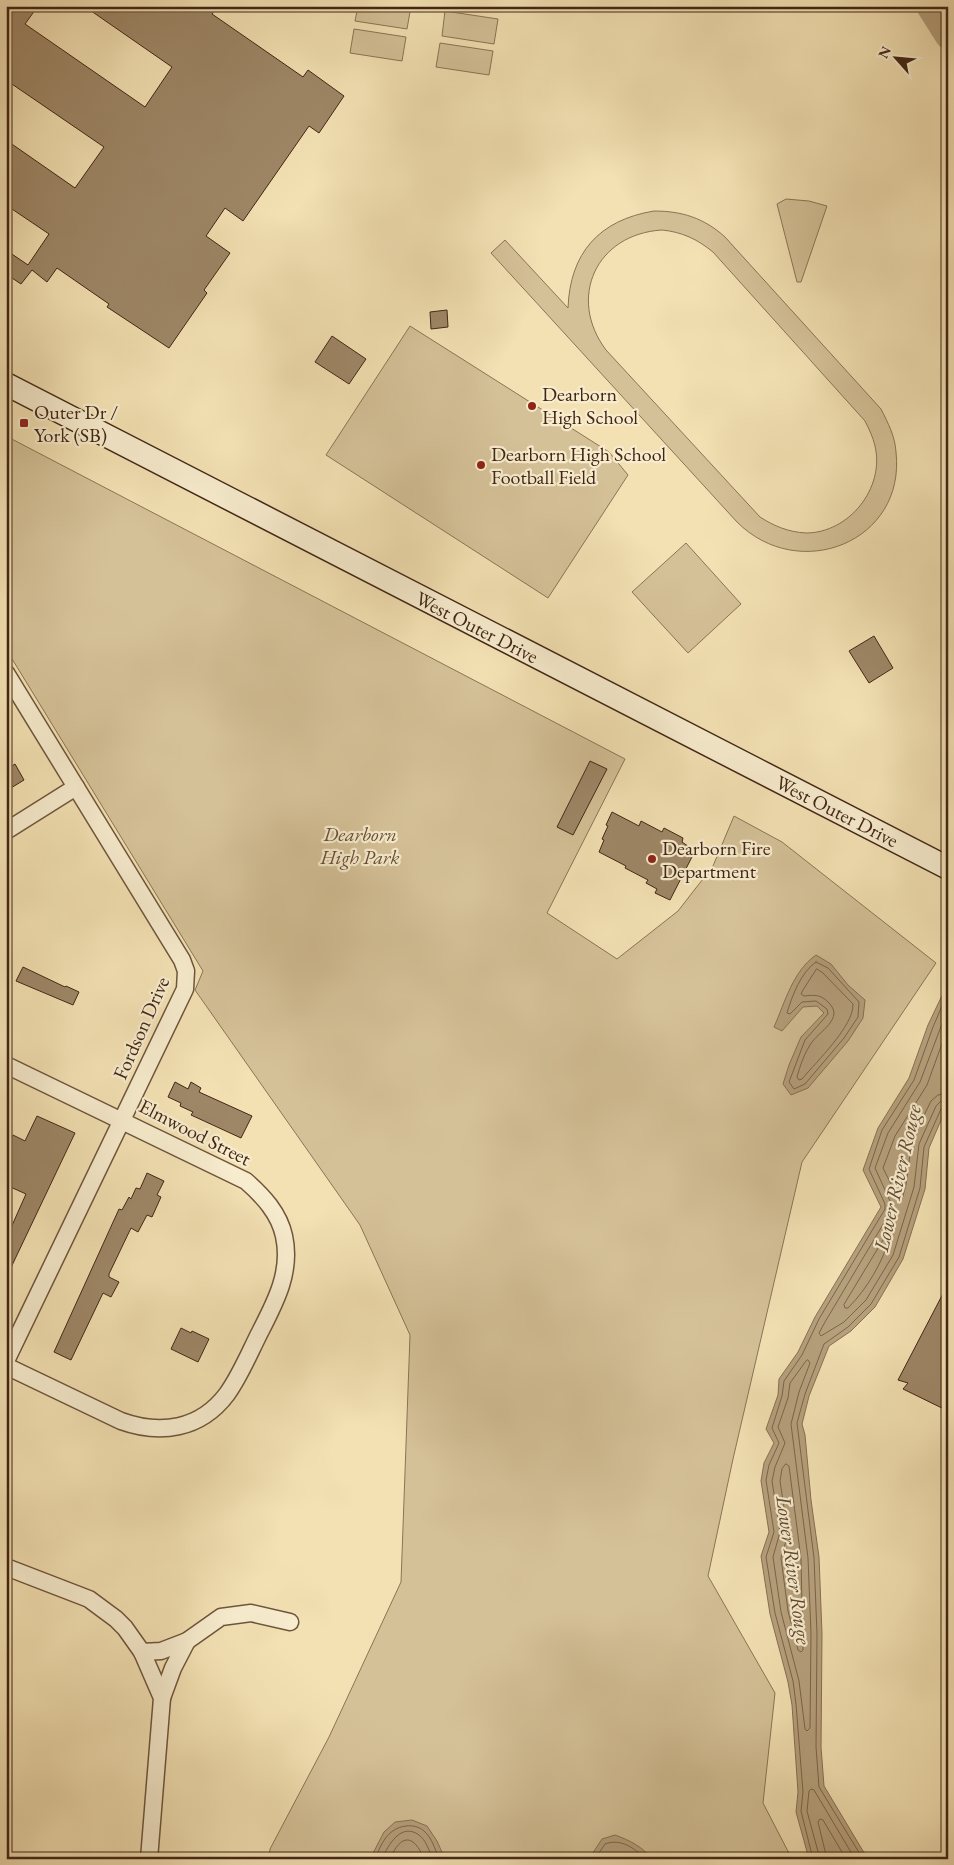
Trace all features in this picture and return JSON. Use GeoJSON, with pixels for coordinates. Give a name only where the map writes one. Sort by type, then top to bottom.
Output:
{"type":"FeatureCollection","features":[{"type":"Feature","properties":{"kind":"main road","name":"West Outer Drive"},"geometry":{"type":"LineString","coordinates":[[7,386],[948,868]]}},
{"type":"Feature","properties":{"kind":"street","name":"Fordson Drive"},"geometry":{"type":"LineString","coordinates":[[6,673],[182,960],[186,972],[185,989],[6,1360]]}},
{"type":"Feature","properties":{"kind":"street"},"geometry":{"type":"LineString","coordinates":[[6,831],[76,787]]}},
{"type":"Feature","properties":{"kind":"street","name":"Elmwood Street"},"geometry":{"type":"LineString","coordinates":[[6,1065],[246,1180],[274,1210],[284,1236],[286,1251],[286,1267],[279,1294],[235,1382],[220,1403],[201,1417],[190,1422],[164,1429],[136,1426],[120,1421],[6,1366]]}},
{"type":"Feature","properties":{"kind":"street"},"geometry":{"type":"LineString","coordinates":[[6,1567],[89,1600],[116,1619],[142,1652],[162,1698]]}},
{"type":"Feature","properties":{"kind":"street"},"geometry":{"type":"LineString","coordinates":[[142,1652],[161,1651],[187,1641],[221,1617],[251,1613],[290,1622]]}},
{"type":"Feature","properties":{"kind":"street"},"geometry":{"type":"LineString","coordinates":[[149,1859],[162,1698],[173,1668],[187,1641]]}},
{"type":"Feature","properties":{"kind":"green space"},"geometry":{"type":"Polygon","coordinates":[[[358,6],[411,6],[407,29],[355,21],[358,6]]]}},
{"type":"Feature","properties":{"kind":"green space"},"geometry":{"type":"Polygon","coordinates":[[[445,11],[498,19],[494,44],[442,36],[445,11]]]}},
{"type":"Feature","properties":{"kind":"green space"},"geometry":{"type":"Polygon","coordinates":[[[354,29],[406,37],[402,61],[350,53],[354,29]]]}},
{"type":"Feature","properties":{"kind":"green space"},"geometry":{"type":"Polygon","coordinates":[[[440,43],[493,51],[489,75],[436,67],[440,43]]]}},
{"type":"Feature","properties":{"kind":"green space"},"geometry":{"type":"Polygon","coordinates":[[[786,199],[809,201],[827,206],[801,282],[797,282],[777,204],[786,199]]]}},
{"type":"Feature","properties":{"kind":"green space"},"geometry":{"type":"Polygon","coordinates":[[[654,211],[674,212],[701,220],[717,230],[881,409],[894,440],[896,452],[895,483],[884,510],[866,530],[844,544],[817,551],[789,550],[762,540],[737,522],[491,253],[505,240],[568,308],[570,288],[575,271],[591,242],[603,231],[635,215],[654,211]],[[662,230],[639,234],[620,243],[605,256],[595,272],[589,290],[589,310],[595,330],[606,350],[760,517],[782,528],[806,533],[822,531],[849,517],[869,492],[877,462],[875,446],[865,421],[713,252],[689,237],[676,232],[662,230]]]}},
{"type":"Feature","properties":{"kind":"green space","name":"Dearborn High School Football Field"},"geometry":{"type":"Polygon","coordinates":[[[410,326],[609,452],[628,475],[548,598],[326,455],[410,326]]]}},
{"type":"Feature","properties":{"kind":"green space","name":"Dearborn High Park"},"geometry":{"type":"Polygon","coordinates":[[[6,436],[625,759],[547,913],[617,959],[678,911],[713,866],[734,816],[782,842],[936,963],[802,1162],[733,1459],[708,1576],[775,1693],[763,1803],[792,1859],[269,1859],[270,1849],[329,1737],[401,1582],[410,1335],[360,1225],[195,990],[203,971],[6,649],[6,436]]]}},
{"type":"Feature","properties":{"kind":"green space"},"geometry":{"type":"Polygon","coordinates":[[[686,543],[741,604],[688,653],[632,592],[686,543]]]}},
{"type":"Feature","properties":{"kind":"water"},"geometry":{"type":"Polygon","coordinates":[[[816,955],[831,964],[848,985],[865,1000],[863,1018],[848,1041],[808,1088],[791,1095],[783,1084],[789,1065],[801,1037],[824,1013],[817,1006],[803,1007],[782,1031],[774,1027],[786,997],[801,969],[816,955]]]}},
{"type":"Feature","properties":{"kind":"water"},"geometry":{"type":"Polygon","coordinates":[[[948,983],[948,1104],[929,1148],[925,1189],[903,1259],[875,1307],[851,1331],[829,1346],[809,1396],[802,1424],[805,1435],[819,1557],[822,1634],[821,1747],[824,1786],[863,1851],[870,1859],[809,1859],[796,1812],[798,1792],[792,1705],[788,1682],[770,1614],[761,1556],[769,1532],[761,1481],[764,1463],[774,1443],[766,1429],[778,1395],[779,1379],[798,1352],[815,1317],[881,1207],[863,1170],[878,1128],[909,1078],[928,1025],[948,983]]]}},
{"type":"Feature","properties":{"kind":"water"},"geometry":{"type":"Polygon","coordinates":[[[412,1820],[427,1826],[437,1841],[445,1859],[370,1859],[384,1832],[395,1822],[412,1820]]]}},
{"type":"Feature","properties":{"kind":"water"},"geometry":{"type":"Polygon","coordinates":[[[615,1835],[635,1844],[652,1859],[589,1859],[602,1839],[615,1835]]]}},
{"type":"Feature","properties":{"kind":"building"},"geometry":{"type":"Polygon","coordinates":[[[6,6],[38,6],[25,24],[145,107],[172,67],[84,6],[217,6],[212,14],[303,77],[308,70],[344,96],[319,133],[309,126],[243,221],[225,208],[206,236],[230,253],[204,290],[207,293],[169,348],[107,307],[109,304],[57,268],[47,282],[32,270],[21,284],[6,274],[6,250],[28,265],[49,234],[6,205],[6,140],[75,188],[104,147],[6,80],[6,6]]]}},
{"type":"Feature","properties":{"kind":"building"},"geometry":{"type":"Polygon","coordinates":[[[447,310],[448,327],[431,329],[430,312],[447,310]]]}},
{"type":"Feature","properties":{"kind":"building"},"geometry":{"type":"Polygon","coordinates":[[[332,336],[366,359],[349,384],[315,362],[332,336]]]}},
{"type":"Feature","properties":{"kind":"building"},"geometry":{"type":"Polygon","coordinates":[[[874,636],[893,668],[869,683],[849,651],[874,636]]]}},
{"type":"Feature","properties":{"kind":"building"},"geometry":{"type":"Polygon","coordinates":[[[590,761],[607,769],[573,835],[557,827],[590,761]]]}},
{"type":"Feature","properties":{"kind":"building"},"geometry":{"type":"Polygon","coordinates":[[[15,764],[24,780],[6,791],[6,770],[15,764]]]}},
{"type":"Feature","properties":{"kind":"building","name":"Dearborn Fire Department"},"geometry":{"type":"Polygon","coordinates":[[[612,812],[639,826],[641,821],[662,832],[664,828],[683,838],[682,842],[695,851],[670,900],[655,893],[657,889],[646,883],[648,880],[599,852],[608,826],[606,825],[612,812]]]}},
{"type":"Feature","properties":{"kind":"building"},"geometry":{"type":"Polygon","coordinates":[[[23,967],[79,992],[73,1005],[16,981],[23,967]]]}},
{"type":"Feature","properties":{"kind":"building"},"geometry":{"type":"Polygon","coordinates":[[[175,1082],[188,1089],[191,1082],[201,1088],[199,1092],[252,1116],[241,1138],[191,1115],[193,1112],[180,1106],[181,1103],[168,1097],[175,1082]]]}},
{"type":"Feature","properties":{"kind":"building"},"geometry":{"type":"Polygon","coordinates":[[[37,1116],[75,1133],[6,1278],[6,1228],[10,1230],[26,1194],[6,1185],[6,1151],[13,1135],[25,1141],[37,1116]]]}},
{"type":"Feature","properties":{"kind":"building"},"geometry":{"type":"Polygon","coordinates":[[[147,1173],[164,1181],[157,1195],[161,1197],[152,1217],[147,1215],[138,1232],[131,1228],[109,1274],[109,1277],[119,1282],[111,1297],[103,1293],[71,1360],[54,1352],[119,1209],[122,1210],[129,1197],[131,1199],[136,1188],[140,1189],[147,1173]]]}},
{"type":"Feature","properties":{"kind":"building"},"geometry":{"type":"Polygon","coordinates":[[[948,1284],[948,1411],[903,1389],[908,1383],[898,1380],[948,1284]]]}},
{"type":"Feature","properties":{"kind":"building"},"geometry":{"type":"Polygon","coordinates":[[[181,1328],[209,1339],[198,1362],[171,1349],[181,1328]]]}},
{"type":"Feature","properties":{"kind":"waterway","name":"Lower River Rouge"},"geometry":{"type":"LineString","coordinates":[[929,6],[948,36]]}},
{"type":"Feature","properties":{"kind":"place","name":"Dearborn High School"},"geometry":{"type":"Point","coordinates":[532,406]}},
{"type":"Feature","properties":{"kind":"place","name":"Outer Dr / York (SB)"},"geometry":{"type":"Point","coordinates":[24,423]}},
{"type":"Feature","properties":{"kind":"place","name":"Dearborn High School Football Field"},"geometry":{"type":"Point","coordinates":[481,465]}},
{"type":"Feature","properties":{"kind":"place","name":"Dearborn Fire Department"},"geometry":{"type":"Point","coordinates":[652,859]}}]}
